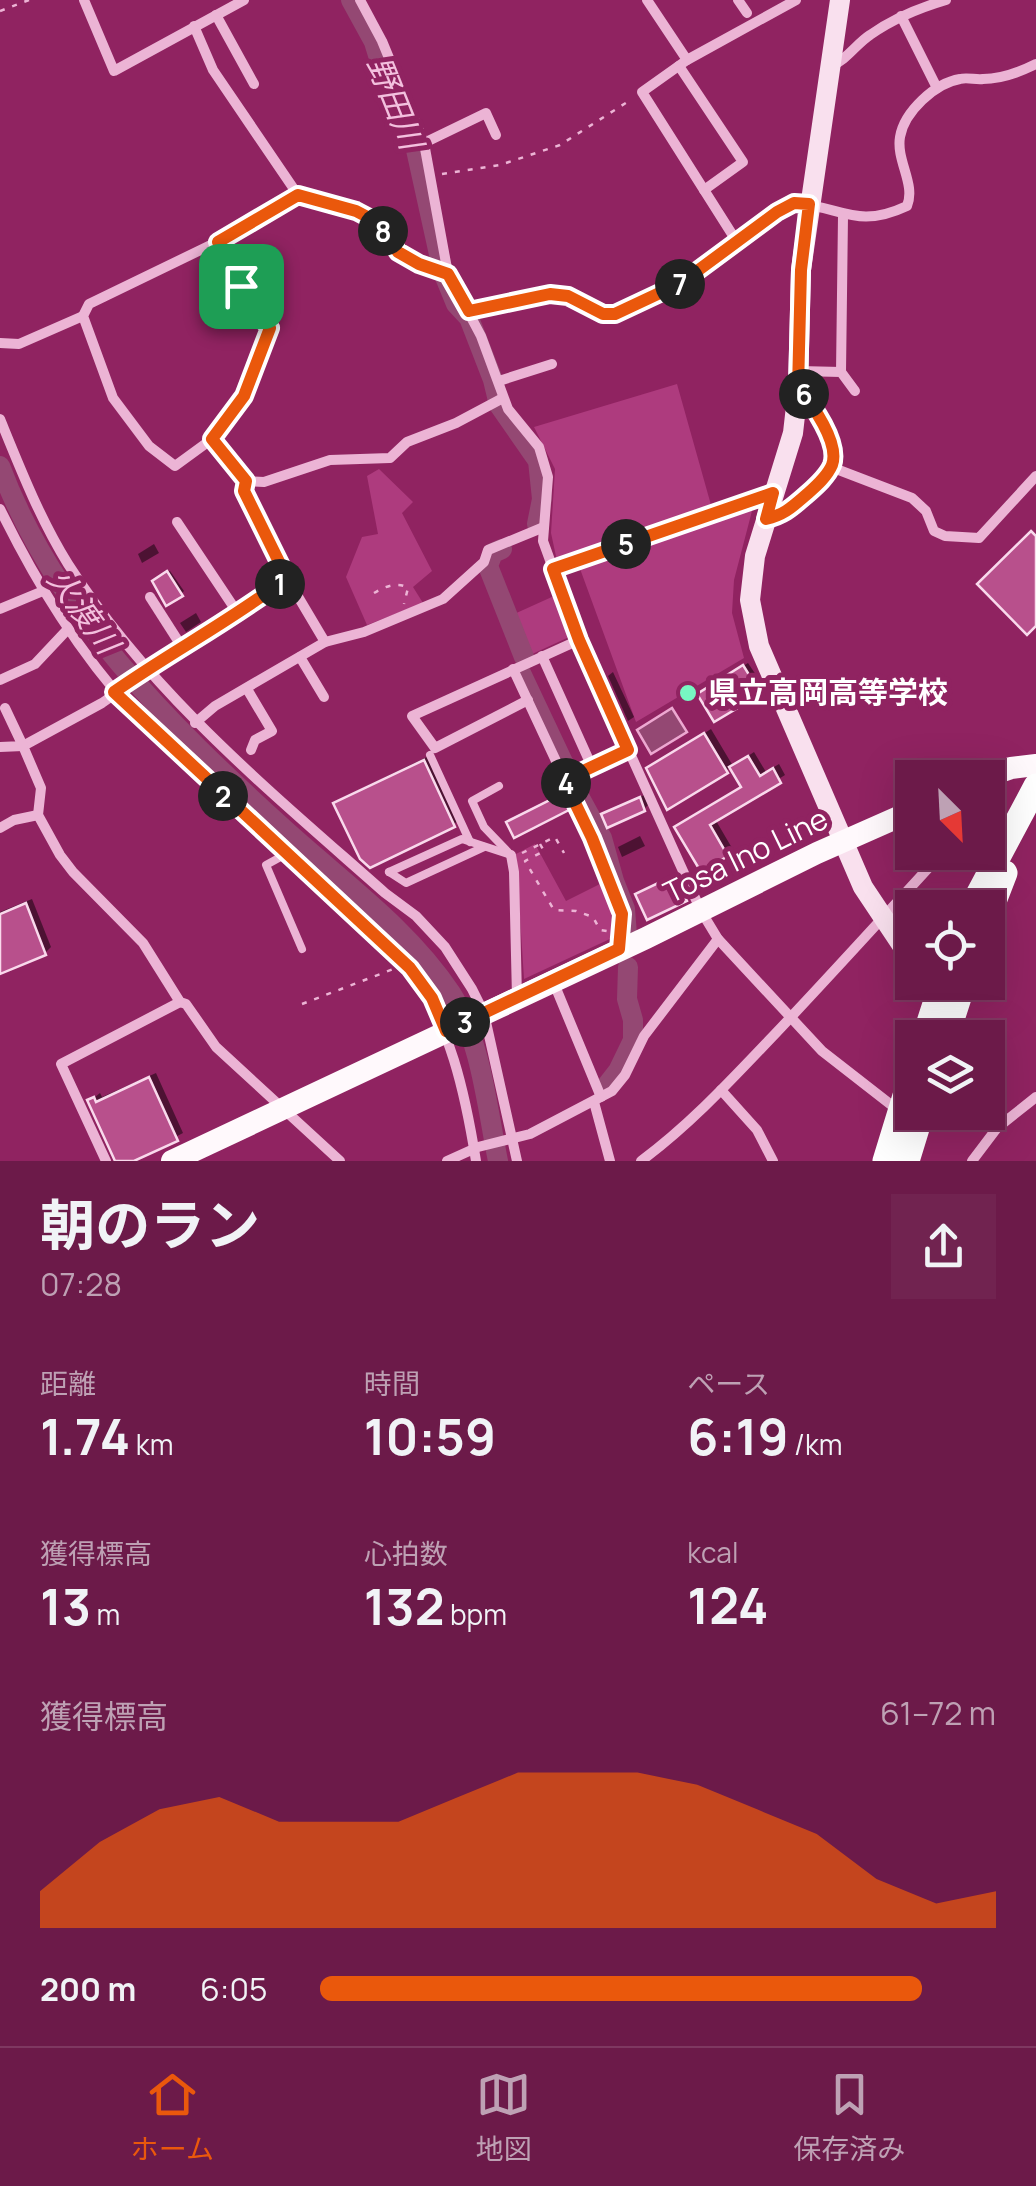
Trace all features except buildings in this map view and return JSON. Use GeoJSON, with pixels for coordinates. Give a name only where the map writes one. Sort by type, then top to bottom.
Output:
{"type":"FeatureCollection","features":[{"type":"Feature","properties":{"kind":"highway"},"geometry":{"type":"LineString","coordinates":[[1005,822],[1036,786]]}},
{"type":"Feature","properties":{"kind":"highway"},"geometry":{"type":"LineString","coordinates":[[999,890],[1036,816]]}},
{"type":"Feature","properties":{"kind":"highway"},"geometry":{"type":"LineString","coordinates":[[885,1161],[901,1130]]}},
{"type":"Feature","properties":{"kind":"highway"},"geometry":{"type":"LineString","coordinates":[[906,1161],[909,1130]]}},
{"type":"Feature","properties":{"kind":"main road"},"geometry":{"type":"LineString","coordinates":[[840,0],[801,270],[793,433],[755,556],[750,600],[758,646],[843,842],[863,887],[895,934]]}},
{"type":"Feature","properties":{"kind":"main road"},"geometry":{"type":"LineString","coordinates":[[1005,772],[1036,765]]}},
{"type":"Feature","properties":{"kind":"main road","name":"Tosa Ino Line"},"geometry":{"type":"LineString","coordinates":[[172,1161],[517,998],[619,941],[701,911],[895,819]]}},
{"type":"Feature","properties":{"kind":"street"},"geometry":{"type":"LineString","coordinates":[[84,0],[114,71],[244,0]]}},
{"type":"Feature","properties":{"kind":"street"},"geometry":{"type":"LineString","coordinates":[[360,0],[382,41],[424,144],[448,274],[469,311],[499,380],[502,398],[539,447],[548,477],[543,541],[579,640],[701,911],[718,939],[822,1051],[895,1101]]}},
{"type":"Feature","properties":{"kind":"street"},"geometry":{"type":"LineString","coordinates":[[647,0],[744,162],[704,190]]}},
{"type":"Feature","properties":{"kind":"street"},"geometry":{"type":"LineString","coordinates":[[738,0],[746,12]]}},
{"type":"Feature","properties":{"kind":"street"},"geometry":{"type":"LineString","coordinates":[[736,242],[642,92],[683,63],[796,0]]}},
{"type":"Feature","properties":{"kind":"street"},"geometry":{"type":"LineString","coordinates":[[830,66],[902,16],[946,0]]}},
{"type":"Feature","properties":{"kind":"street"},"geometry":{"type":"LineString","coordinates":[[216,15],[254,84]]}},
{"type":"Feature","properties":{"kind":"street"},"geometry":{"type":"LineString","coordinates":[[902,16],[937,88]]}},
{"type":"Feature","properties":{"kind":"street"},"geometry":{"type":"LineString","coordinates":[[194,26],[212,70],[298,195],[366,216],[377,222],[398,252],[448,274]]}},
{"type":"Feature","properties":{"kind":"street"},"geometry":{"type":"LineString","coordinates":[[469,311],[550,294],[568,296],[603,314],[615,314],[681,283],[794,203],[843,216],[864,218],[892,213],[907,206],[912,195],[899,155],[900,133],[913,111],[937,88],[960,79],[988,80],[1036,64]]}},
{"type":"Feature","properties":{"kind":"street"},"geometry":{"type":"LineString","coordinates":[[424,144],[486,112],[496,135]]}},
{"type":"Feature","properties":{"kind":"street"},"geometry":{"type":"LineString","coordinates":[[0,343],[19,344],[83,316],[89,304],[218,242],[298,195]]}},
{"type":"Feature","properties":{"kind":"street"},"geometry":{"type":"LineString","coordinates":[[843,216],[842,372],[854,391]]}},
{"type":"Feature","properties":{"kind":"street"},"geometry":{"type":"LineString","coordinates":[[83,316],[113,398],[148,446],[174,466],[212,439],[244,396],[270,328],[256,312],[218,242]]}},
{"type":"Feature","properties":{"kind":"street"},"geometry":{"type":"LineString","coordinates":[[499,380],[552,364]]}},
{"type":"Feature","properties":{"kind":"street"},"geometry":{"type":"LineString","coordinates":[[766,519],[782,515],[818,484],[832,466],[834,452],[798,380],[842,372]]}},
{"type":"Feature","properties":{"kind":"street"},"geometry":{"type":"LineString","coordinates":[[212,439],[246,481],[264,482],[330,460],[390,458],[408,442],[456,423],[502,398]]}},
{"type":"Feature","properties":{"kind":"street"},"geometry":{"type":"LineString","coordinates":[[0,419],[33,498],[66,561],[145,671],[195,723],[385,894],[416,916],[445,947],[480,1015],[517,1161]]}},
{"type":"Feature","properties":{"kind":"street"},"geometry":{"type":"LineString","coordinates":[[832,466],[912,498],[926,511],[934,531],[945,536],[980,538],[1036,476]]}},
{"type":"Feature","properties":{"kind":"street"},"geometry":{"type":"LineString","coordinates":[[246,481],[244,491],[324,642]]}},
{"type":"Feature","properties":{"kind":"street"},"geometry":{"type":"LineString","coordinates":[[553,569],[773,493]]}},
{"type":"Feature","properties":{"kind":"street"},"geometry":{"type":"LineString","coordinates":[[0,509],[66,630],[117,690],[286,854],[407,964],[432,998],[448,1030],[477,1152]]}},
{"type":"Feature","properties":{"kind":"street"},"geometry":{"type":"LineString","coordinates":[[177,522],[239,615]]}},
{"type":"Feature","properties":{"kind":"street"},"geometry":{"type":"LineString","coordinates":[[195,723],[215,706],[324,642],[391,621],[442,599],[484,562],[488,550],[544,527]]}},
{"type":"Feature","properties":{"kind":"street"},"geometry":{"type":"LineString","coordinates":[[0,747],[23,746],[102,703],[182,647],[239,615],[287,578]]}},
{"type":"Feature","properties":{"kind":"street"},"geometry":{"type":"LineString","coordinates":[[0,609],[43,591]]}},
{"type":"Feature","properties":{"kind":"street"},"geometry":{"type":"LineString","coordinates":[[150,597],[182,647]]}},
{"type":"Feature","properties":{"kind":"street"},"geometry":{"type":"LineString","coordinates":[[0,680],[34,664],[66,630]]}},
{"type":"Feature","properties":{"kind":"street"},"geometry":{"type":"LineString","coordinates":[[528,700],[435,748],[412,716],[579,640]]}},
{"type":"Feature","properties":{"kind":"street"},"geometry":{"type":"LineString","coordinates":[[542,656],[592,766]]}},
{"type":"Feature","properties":{"kind":"street"},"geometry":{"type":"LineString","coordinates":[[300,657],[324,697]]}},
{"type":"Feature","properties":{"kind":"street"},"geometry":{"type":"LineString","coordinates":[[513,669],[592,838],[622,914],[619,941]]}},
{"type":"Feature","properties":{"kind":"street"},"geometry":{"type":"LineString","coordinates":[[247,689],[272,731],[255,740],[251,750]]}},
{"type":"Feature","properties":{"kind":"street"},"geometry":{"type":"LineString","coordinates":[[5,708],[41,788],[38,815],[72,872],[143,943],[180,1002],[186,1004],[216,1047],[340,1161]]}},
{"type":"Feature","properties":{"kind":"street"},"geometry":{"type":"LineString","coordinates":[[564,780],[628,750]]}},
{"type":"Feature","properties":{"kind":"street"},"geometry":{"type":"LineString","coordinates":[[0,828],[14,820],[38,815]]}},
{"type":"Feature","properties":{"kind":"street"},"geometry":{"type":"LineString","coordinates":[[511,857],[517,998]]}},
{"type":"Feature","properties":{"kind":"street"},"geometry":{"type":"LineString","coordinates":[[641,1161],[680,1132],[852,954],[926,870]]}},
{"type":"Feature","properties":{"kind":"street"},"geometry":{"type":"LineString","coordinates":[[447,1161],[511,1141],[612,1091],[644,1036],[718,939]]}},
{"type":"Feature","properties":{"kind":"street"},"geometry":{"type":"LineString","coordinates":[[553,980],[597,1099],[610,1161]]}},
{"type":"Feature","properties":{"kind":"street"},"geometry":{"type":"LineString","coordinates":[[106,1161],[61,1064],[180,1002]]}},
{"type":"Feature","properties":{"kind":"street"},"geometry":{"type":"LineString","coordinates":[[721,1090],[756,1130],[773,1161]]}},
{"type":"Feature","properties":{"kind":"street"},"geometry":{"type":"LineString","coordinates":[[972,1161],[998,1128],[1036,1098]]}},
{"type":"Feature","properties":{"kind":"lane"},"geometry":{"type":"LineString","coordinates":[[430,754],[470,842]]}},
{"type":"Feature","properties":{"kind":"lane"},"geometry":{"type":"LineString","coordinates":[[498,786],[472,801],[484,827],[511,857]]}},
{"type":"Feature","properties":{"kind":"lane"},"geometry":{"type":"LineString","coordinates":[[406,883],[390,872],[462,839],[511,857]]}},
{"type":"Feature","properties":{"kind":"lane"},"geometry":{"type":"LineString","coordinates":[[385,894],[485,846]]}},
{"type":"Feature","properties":{"kind":"lane"},"geometry":{"type":"LineString","coordinates":[[286,854],[266,866],[302,949]]}},
{"type":"Feature","properties":{"kind":"path"},"geometry":{"type":"LineString","coordinates":[[0,11],[30,0]]}},
{"type":"Feature","properties":{"kind":"path"},"geometry":{"type":"LineString","coordinates":[[430,176],[500,165],[560,145],[642,92]]}},
{"type":"Feature","properties":{"kind":"path"},"geometry":{"type":"LineString","coordinates":[[374,593],[397,584],[408,588],[403,606],[391,621]]}},
{"type":"Feature","properties":{"kind":"path"},"geometry":{"type":"LineString","coordinates":[[511,857],[556,837],[564,853]]}},
{"type":"Feature","properties":{"kind":"path"},"geometry":{"type":"LineString","coordinates":[[540,844],[544,852],[525,860],[554,910],[593,917],[600,930],[619,941]]}},
{"type":"Feature","properties":{"kind":"path"},"geometry":{"type":"LineString","coordinates":[[302,1004],[407,964]]}},
{"type":"Feature","properties":{"kind":"shaded area"},"geometry":{"type":"Polygon","coordinates":[[[677,384],[711,505],[557,561],[551,533],[555,469],[534,427],[677,384]]]}},
{"type":"Feature","properties":{"kind":"shaded area"},"geometry":{"type":"Polygon","coordinates":[[[379,469],[413,502],[402,513],[432,571],[413,587],[423,603],[367,625],[346,577],[362,537],[378,534],[367,476],[379,469]]]}},
{"type":"Feature","properties":{"kind":"shaded area"},"geometry":{"type":"Polygon","coordinates":[[[749,507],[752,511],[734,580],[732,613],[744,658],[636,722],[579,566],[749,507]]]}},
{"type":"Feature","properties":{"kind":"shaded area"},"geometry":{"type":"Polygon","coordinates":[[[554,596],[569,631],[567,638],[528,656],[512,615],[554,596]]]}},
{"type":"Feature","properties":{"kind":"shaded area"},"geometry":{"type":"Polygon","coordinates":[[[672,708],[687,732],[651,754],[637,730],[672,708]]]}},
{"type":"Feature","properties":{"kind":"shaded area"},"geometry":{"type":"Polygon","coordinates":[[[535,844],[566,901],[604,882],[612,938],[524,979],[516,854],[535,844]]]}},
{"type":"Feature","properties":{"kind":"waterway","name":"野田川"},"geometry":{"type":"LineString","coordinates":[[351,0],[411,127],[442,268]]}},
{"type":"Feature","properties":{"kind":"waterway","name":"野田川"},"geometry":{"type":"LineString","coordinates":[[445,277],[456,304],[469,318],[499,405],[538,461],[542,499],[537,524]]}},
{"type":"Feature","properties":{"kind":"waterway","name":"火渡川"},"geometry":{"type":"LineString","coordinates":[[0,466],[51,570],[119,663],[240,789],[394,926],[434,969],[451,993],[469,1031],[498,1161]]}},
{"type":"Feature","properties":{"kind":"waterway","name":"野田川"},"geometry":{"type":"LineString","coordinates":[[502,549],[493,553],[488,566],[524,657]]}},
{"type":"Feature","properties":{"kind":"waterway","name":"野田川"},"geometry":{"type":"LineString","coordinates":[[521,673],[602,838],[625,909],[627,935]]}},
{"type":"Feature","properties":{"kind":"waterway","name":"野田川"},"geometry":{"type":"LineString","coordinates":[[604,1089],[633,1040],[627,999],[628,967]]}},
{"type":"Feature","properties":{"kind":"place","name":"県立高岡高等学校"},"geometry":{"type":"Point","coordinates":[688,693]}},
{"type":"Feature","properties":{"kind":"route"},"geometry":{"type":"LineString","coordinates":[[298,195],[356,211],[377,222],[398,252],[448,274],[469,311],[550,294],[568,296],[603,314],[615,314],[681,283],[777,212],[794,203],[809,204],[801,270],[798,388],[829,440],[834,452],[832,466],[818,484],[782,515],[766,519],[773,493],[553,569],[579,640],[628,750],[564,780],[622,914],[619,949],[446,1031],[432,998],[410,968],[114,692],[239,615],[287,578],[244,491],[246,481],[212,439],[244,396],[270,328],[241,286],[218,242],[298,195]]}}]}
